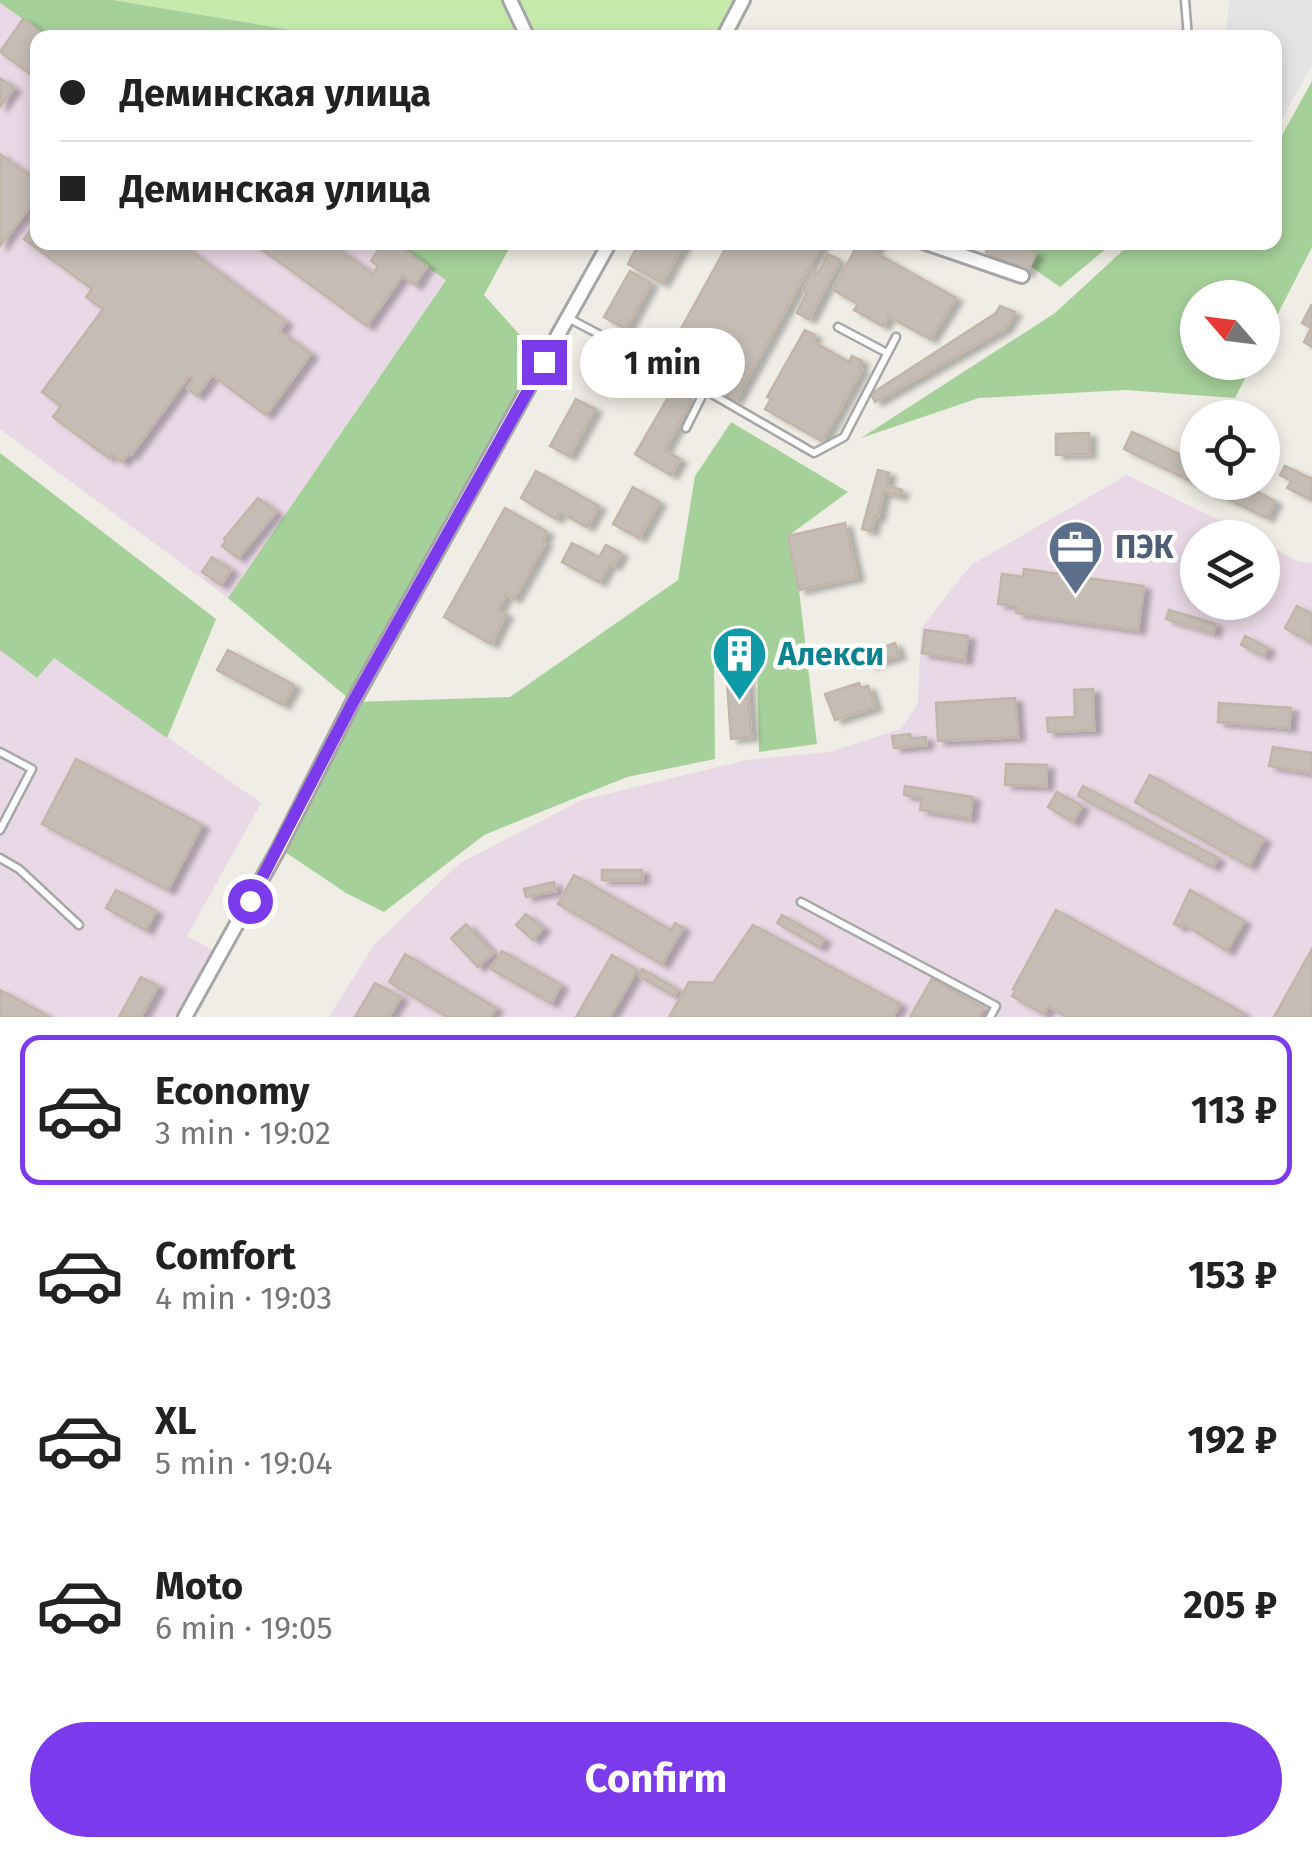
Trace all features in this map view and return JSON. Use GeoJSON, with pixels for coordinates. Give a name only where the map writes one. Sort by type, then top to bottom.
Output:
{"type":"FeatureCollection","features":[{"type":"Feature","properties":{"kind":"street"},"geometry":{"type":"LineString","coordinates":[[510,0],[524,30]]}},
{"type":"Feature","properties":{"kind":"street"},"geometry":{"type":"LineString","coordinates":[[726,30],[743,0]]}},
{"type":"Feature","properties":{"kind":"street"},"geometry":{"type":"LineString","coordinates":[[185,1017],[353,702],[606,250]]}},
{"type":"Feature","properties":{"kind":"street"},"geometry":{"type":"LineString","coordinates":[[954,250],[1022,276]]}},
{"type":"Feature","properties":{"kind":"lane"},"geometry":{"type":"LineString","coordinates":[[1185,0],[1187,30]]}},
{"type":"Feature","properties":{"kind":"lane"},"geometry":{"type":"LineString","coordinates":[[569,318],[814,452],[844,437],[896,338]]}},
{"type":"Feature","properties":{"kind":"lane"},"geometry":{"type":"LineString","coordinates":[[838,327],[887,353]]}},
{"type":"Feature","properties":{"kind":"lane"},"geometry":{"type":"LineString","coordinates":[[686,428],[705,390]]}},
{"type":"Feature","properties":{"kind":"lane"},"geometry":{"type":"LineString","coordinates":[[0,752],[32,770],[0,830]]}},
{"type":"Feature","properties":{"kind":"lane"},"geometry":{"type":"LineString","coordinates":[[0,858],[18,869],[79,924]]}},
{"type":"Feature","properties":{"kind":"lane"},"geometry":{"type":"LineString","coordinates":[[801,902],[996,1006],[990,1017]]}},
{"type":"Feature","properties":{"kind":"shaded area"},"geometry":{"type":"Polygon","coordinates":[[[1229,0],[1312,0],[1312,65],[1282,119],[1282,30],[1227,30],[1229,0]]]}},
{"type":"Feature","properties":{"kind":"shaded area"},"geometry":{"type":"Polygon","coordinates":[[[0,3],[38,30],[30,30],[30,250],[403,250],[446,279],[228,598],[0,429],[0,3]]]}},
{"type":"Feature","properties":{"kind":"shaded area"},"geometry":{"type":"Polygon","coordinates":[[[1127,475],[1218,520],[1180,520],[1180,620],[1280,620],[1280,552],[1312,564],[1312,1017],[329,1017],[374,945],[460,863],[582,800],[747,760],[829,752],[901,729],[918,703],[921,628],[971,565],[1127,475]]]}},
{"type":"Feature","properties":{"kind":"shaded area"},"geometry":{"type":"Polygon","coordinates":[[[0,650],[36,678],[53,657],[261,803],[187,936],[220,954],[185,1017],[0,1017],[0,650]]]}},
{"type":"Feature","properties":{"kind":"green space"},"geometry":{"type":"Polygon","coordinates":[[[113,0],[743,0],[727,30],[291,30],[113,0]]]}},
{"type":"Feature","properties":{"kind":"green space"},"geometry":{"type":"Polygon","coordinates":[[[113,0],[291,30],[38,30],[0,3],[113,0]]]}},
{"type":"Feature","properties":{"kind":"green space"},"geometry":{"type":"Polygon","coordinates":[[[1312,81],[1312,247],[1280,310],[1280,280],[1180,280],[1180,380],[1244,380],[1235,398],[1126,390],[979,398],[861,438],[1055,313],[1123,250],[1282,250],[1282,135],[1312,81]]]}},
{"type":"Feature","properties":{"kind":"green space"},"geometry":{"type":"Polygon","coordinates":[[[403,250],[508,250],[484,295],[544,362],[354,702],[510,697],[678,580],[695,476],[731,422],[848,492],[788,536],[799,590],[817,744],[759,752],[757,658],[714,656],[715,759],[627,777],[484,835],[384,912],[346,893],[279,848],[353,702],[228,598],[446,280],[403,250]]]}},
{"type":"Feature","properties":{"kind":"green space"},"geometry":{"type":"Polygon","coordinates":[[[1027,250],[1105,250],[1060,287],[1030,266],[1035,254],[1027,250]]]}},
{"type":"Feature","properties":{"kind":"green space"},"geometry":{"type":"Polygon","coordinates":[[[0,453],[216,619],[167,738],[54,658],[37,678],[0,650],[0,453]]]}},
{"type":"Feature","properties":{"kind":"building"},"geometry":{"type":"Polygon","coordinates":[[[23,19],[37,30],[30,30],[30,74],[0,52],[23,19]]]}},
{"type":"Feature","properties":{"kind":"building"},"geometry":{"type":"Polygon","coordinates":[[[0,78],[14,88],[0,107],[0,78]]]}},
{"type":"Feature","properties":{"kind":"building"},"geometry":{"type":"Polygon","coordinates":[[[0,154],[30,176],[30,207],[0,246],[0,154]]]}},
{"type":"Feature","properties":{"kind":"building"},"geometry":{"type":"Polygon","coordinates":[[[39,250],[189,250],[286,322],[279,331],[311,354],[266,415],[212,375],[197,396],[187,388],[193,379],[189,376],[122,462],[112,454],[109,458],[53,417],[61,406],[42,392],[103,309],[86,297],[92,289],[39,250]]]}},
{"type":"Feature","properties":{"kind":"building"},"geometry":{"type":"Polygon","coordinates":[[[263,250],[339,250],[373,274],[378,266],[371,261],[379,250],[404,250],[427,266],[415,285],[402,276],[367,326],[263,250]]]}},
{"type":"Feature","properties":{"kind":"building"},"geometry":{"type":"Polygon","coordinates":[[[635,250],[681,250],[662,283],[628,264],[635,250]]]}},
{"type":"Feature","properties":{"kind":"building"},"geometry":{"type":"Polygon","coordinates":[[[725,250],[819,250],[735,401],[727,396],[730,392],[666,356],[725,250]]]}},
{"type":"Feature","properties":{"kind":"building"},"geometry":{"type":"Polygon","coordinates":[[[855,250],[875,250],[956,298],[930,339],[888,316],[883,326],[854,310],[858,304],[833,290],[855,250]]]}},
{"type":"Feature","properties":{"kind":"building"},"geometry":{"type":"Polygon","coordinates":[[[1029,250],[1036,254],[1026,273],[986,252],[1029,250]]]}},
{"type":"Feature","properties":{"kind":"building"},"geometry":{"type":"Polygon","coordinates":[[[828,254],[840,260],[809,319],[797,313],[807,292],[803,290],[813,270],[818,273],[828,254]]]}},
{"type":"Feature","properties":{"kind":"building"},"geometry":{"type":"Polygon","coordinates":[[[630,271],[651,283],[626,329],[604,317],[630,271]]]}},
{"type":"Feature","properties":{"kind":"building"},"geometry":{"type":"Polygon","coordinates":[[[1312,304],[1312,347],[1304,342],[1311,328],[1302,323],[1312,304]]]}},
{"type":"Feature","properties":{"kind":"building"},"geometry":{"type":"Polygon","coordinates":[[[1000,306],[1015,312],[1005,328],[875,402],[871,394],[996,313],[1000,306]]]}},
{"type":"Feature","properties":{"kind":"building"},"geometry":{"type":"Polygon","coordinates":[[[805,330],[815,335],[812,341],[849,362],[852,356],[862,361],[858,367],[862,369],[822,441],[765,409],[771,399],[767,397],[805,330]]]}},
{"type":"Feature","properties":{"kind":"building"},"geometry":{"type":"Polygon","coordinates":[[[673,389],[692,400],[664,450],[680,459],[671,475],[635,454],[673,389]]]}},
{"type":"Feature","properties":{"kind":"building"},"geometry":{"type":"Polygon","coordinates":[[[576,399],[595,409],[569,456],[550,446],[576,399]]]}},
{"type":"Feature","properties":{"kind":"building"},"geometry":{"type":"Polygon","coordinates":[[[1132,432],[1180,455],[1180,476],[1124,449],[1132,432]]]}},
{"type":"Feature","properties":{"kind":"building"},"geometry":{"type":"Polygon","coordinates":[[[1089,433],[1089,454],[1056,455],[1056,434],[1089,433]]]}},
{"type":"Feature","properties":{"kind":"building"},"geometry":{"type":"Polygon","coordinates":[[[1285,466],[1312,479],[1312,500],[1287,488],[1291,481],[1280,475],[1285,466]]]}},
{"type":"Feature","properties":{"kind":"building"},"geometry":{"type":"Polygon","coordinates":[[[878,470],[889,473],[886,485],[902,490],[900,496],[883,492],[871,531],[862,529],[878,470]]]}},
{"type":"Feature","properties":{"kind":"building"},"geometry":{"type":"Polygon","coordinates":[[[536,471],[599,506],[587,527],[560,512],[556,519],[521,498],[536,471]]]}},
{"type":"Feature","properties":{"kind":"building"},"geometry":{"type":"Polygon","coordinates":[[[633,487],[659,502],[639,538],[613,524],[633,487]]]}},
{"type":"Feature","properties":{"kind":"building"},"geometry":{"type":"Polygon","coordinates":[[[258,498],[276,512],[238,558],[222,546],[224,539],[258,498]]]}},
{"type":"Feature","properties":{"kind":"building"},"geometry":{"type":"Polygon","coordinates":[[[1230,500],[1273,500],[1267,518],[1230,500]]]}},
{"type":"Feature","properties":{"kind":"building"},"geometry":{"type":"Polygon","coordinates":[[[505,508],[547,532],[542,541],[545,543],[514,599],[506,594],[498,610],[506,614],[491,644],[444,617],[505,508]]]}},
{"type":"Feature","properties":{"kind":"building"},"geometry":{"type":"Polygon","coordinates":[[[845,523],[857,577],[799,590],[788,536],[845,523]]]}},
{"type":"Feature","properties":{"kind":"building"},"geometry":{"type":"Polygon","coordinates":[[[572,543],[599,557],[606,545],[621,553],[599,582],[562,562],[572,543]]]}},
{"type":"Feature","properties":{"kind":"building"},"geometry":{"type":"Polygon","coordinates":[[[212,557],[231,570],[221,585],[202,572],[212,557]]]}},
{"type":"Feature","properties":{"kind":"building"},"geometry":{"type":"Polygon","coordinates":[[[1024,569],[1144,586],[1138,630],[1016,613],[1017,606],[998,604],[1002,574],[1023,577],[1024,569]]]}},
{"type":"Feature","properties":{"kind":"building"},"geometry":{"type":"Polygon","coordinates":[[[1297,606],[1312,614],[1312,643],[1285,628],[1297,606]]]}},
{"type":"Feature","properties":{"kind":"building"},"geometry":{"type":"Polygon","coordinates":[[[1169,610],[1180,613],[1180,620],[1216,624],[1213,633],[1166,619],[1169,610]]]}},
{"type":"Feature","properties":{"kind":"building"},"geometry":{"type":"Polygon","coordinates":[[[925,630],[968,636],[965,660],[922,653],[925,630]]]}},
{"type":"Feature","properties":{"kind":"building"},"geometry":{"type":"Polygon","coordinates":[[[1245,636],[1268,648],[1264,656],[1241,645],[1245,636]]]}},
{"type":"Feature","properties":{"kind":"building"},"geometry":{"type":"Polygon","coordinates":[[[895,643],[899,655],[869,665],[864,649],[874,646],[875,650],[895,643]]]}},
{"type":"Feature","properties":{"kind":"building"},"geometry":{"type":"Polygon","coordinates":[[[228,650],[294,685],[283,705],[217,670],[228,650]]]}},
{"type":"Feature","properties":{"kind":"building","name":"Алекси"},"geometry":{"type":"Polygon","coordinates":[[[746,667],[751,737],[731,739],[726,668],[746,667]]]}},
{"type":"Feature","properties":{"kind":"building"},"geometry":{"type":"Polygon","coordinates":[[[859,683],[861,688],[868,686],[875,707],[835,720],[825,694],[859,683]]]}},
{"type":"Feature","properties":{"kind":"building"},"geometry":{"type":"Polygon","coordinates":[[[1093,689],[1094,730],[1048,732],[1047,718],[1075,717],[1074,690],[1093,689]]]}},
{"type":"Feature","properties":{"kind":"building"},"geometry":{"type":"Polygon","coordinates":[[[1015,698],[1018,737],[938,741],[936,703],[1015,698]]]}},
{"type":"Feature","properties":{"kind":"building"},"geometry":{"type":"Polygon","coordinates":[[[1219,703],[1291,708],[1289,728],[1218,722],[1219,703]]]}},
{"type":"Feature","properties":{"kind":"building"},"geometry":{"type":"Polygon","coordinates":[[[910,734],[911,739],[926,737],[926,745],[894,748],[892,736],[910,734]]]}},
{"type":"Feature","properties":{"kind":"building"},"geometry":{"type":"Polygon","coordinates":[[[1273,747],[1312,753],[1312,773],[1269,766],[1273,747]]]}},
{"type":"Feature","properties":{"kind":"building"},"geometry":{"type":"Polygon","coordinates":[[[76,759],[202,825],[168,890],[42,824],[76,759]]]}},
{"type":"Feature","properties":{"kind":"building"},"geometry":{"type":"Polygon","coordinates":[[[1006,764],[1047,765],[1046,786],[1005,785],[1006,764]]]}},
{"type":"Feature","properties":{"kind":"building"},"geometry":{"type":"Polygon","coordinates":[[[1150,775],[1264,839],[1249,866],[1135,802],[1150,775]]]}},
{"type":"Feature","properties":{"kind":"building"},"geometry":{"type":"Polygon","coordinates":[[[905,786],[973,797],[970,818],[920,810],[922,798],[904,795],[905,786]]]}},
{"type":"Feature","properties":{"kind":"building"},"geometry":{"type":"Polygon","coordinates":[[[1083,786],[1218,858],[1213,867],[1078,796],[1083,786]]]}},
{"type":"Feature","properties":{"kind":"building"},"geometry":{"type":"Polygon","coordinates":[[[1057,792],[1082,806],[1073,822],[1048,807],[1057,792]]]}},
{"type":"Feature","properties":{"kind":"building"},"geometry":{"type":"Polygon","coordinates":[[[602,870],[642,870],[642,880],[602,880],[602,870]]]}},
{"type":"Feature","properties":{"kind":"building"},"geometry":{"type":"Polygon","coordinates":[[[574,875],[671,930],[675,923],[683,928],[662,964],[558,904],[574,875]]]}},
{"type":"Feature","properties":{"kind":"building"},"geometry":{"type":"Polygon","coordinates":[[[554,882],[556,891],[526,897],[524,889],[554,882]]]}},
{"type":"Feature","properties":{"kind":"building"},"geometry":{"type":"Polygon","coordinates":[[[116,890],[156,911],[146,930],[106,908],[116,890]]]}},
{"type":"Feature","properties":{"kind":"building"},"geometry":{"type":"Polygon","coordinates":[[[1190,890],[1244,921],[1227,951],[1182,923],[1180,927],[1174,924],[1190,890]]]}},
{"type":"Feature","properties":{"kind":"building"},"geometry":{"type":"Polygon","coordinates":[[[1056,910],[1243,1013],[1241,1017],[1067,1017],[1048,1006],[1044,1014],[1012,996],[1056,910]]]}},
{"type":"Feature","properties":{"kind":"building"},"geometry":{"type":"Polygon","coordinates":[[[526,914],[543,928],[533,940],[516,925],[526,914]]]}},
{"type":"Feature","properties":{"kind":"building"},"geometry":{"type":"Polygon","coordinates":[[[782,915],[824,939],[819,947],[777,923],[782,915]]]}},
{"type":"Feature","properties":{"kind":"building"},"geometry":{"type":"Polygon","coordinates":[[[466,924],[493,953],[478,967],[451,938],[466,924]]]}},
{"type":"Feature","properties":{"kind":"building"},"geometry":{"type":"Polygon","coordinates":[[[753,925],[900,1004],[893,1017],[669,1017],[689,982],[713,983],[753,925]]]}},
{"type":"Feature","properties":{"kind":"building"},"geometry":{"type":"Polygon","coordinates":[[[1312,949],[1312,1017],[1274,1017],[1312,949]]]}},
{"type":"Feature","properties":{"kind":"building"},"geometry":{"type":"Polygon","coordinates":[[[502,951],[561,985],[551,1003],[491,969],[502,951]]]}},
{"type":"Feature","properties":{"kind":"building"},"geometry":{"type":"Polygon","coordinates":[[[405,954],[496,1008],[491,1017],[448,1017],[389,982],[405,954]]]}},
{"type":"Feature","properties":{"kind":"building"},"geometry":{"type":"Polygon","coordinates":[[[612,955],[637,970],[610,1017],[576,1017],[612,955]]]}},
{"type":"Feature","properties":{"kind":"building"},"geometry":{"type":"Polygon","coordinates":[[[642,969],[678,990],[674,996],[639,976],[642,969]]]}},
{"type":"Feature","properties":{"kind":"building"},"geometry":{"type":"Polygon","coordinates":[[[141,977],[158,986],[141,1017],[119,1017],[141,977]]]}},
{"type":"Feature","properties":{"kind":"building"},"geometry":{"type":"Polygon","coordinates":[[[932,979],[984,1008],[979,1017],[910,1017],[932,979]]]}},
{"type":"Feature","properties":{"kind":"building"},"geometry":{"type":"Polygon","coordinates":[[[375,983],[401,997],[389,1017],[355,1017],[375,983]]]}},
{"type":"Feature","properties":{"kind":"building"},"geometry":{"type":"Polygon","coordinates":[[[0,990],[50,1017],[0,1017],[0,990]]]}},
{"type":"Feature","properties":{"kind":"place","name":"ПЭК"},"geometry":{"type":"Point","coordinates":[1076,596]}},
{"type":"Feature","properties":{"kind":"place","name":"Алекси"},"geometry":{"type":"Point","coordinates":[739,703]}},
{"type":"Feature","properties":{"kind":"route"},"geometry":{"type":"LineString","coordinates":[[250,901],[353,702],[544,362]]}}]}
